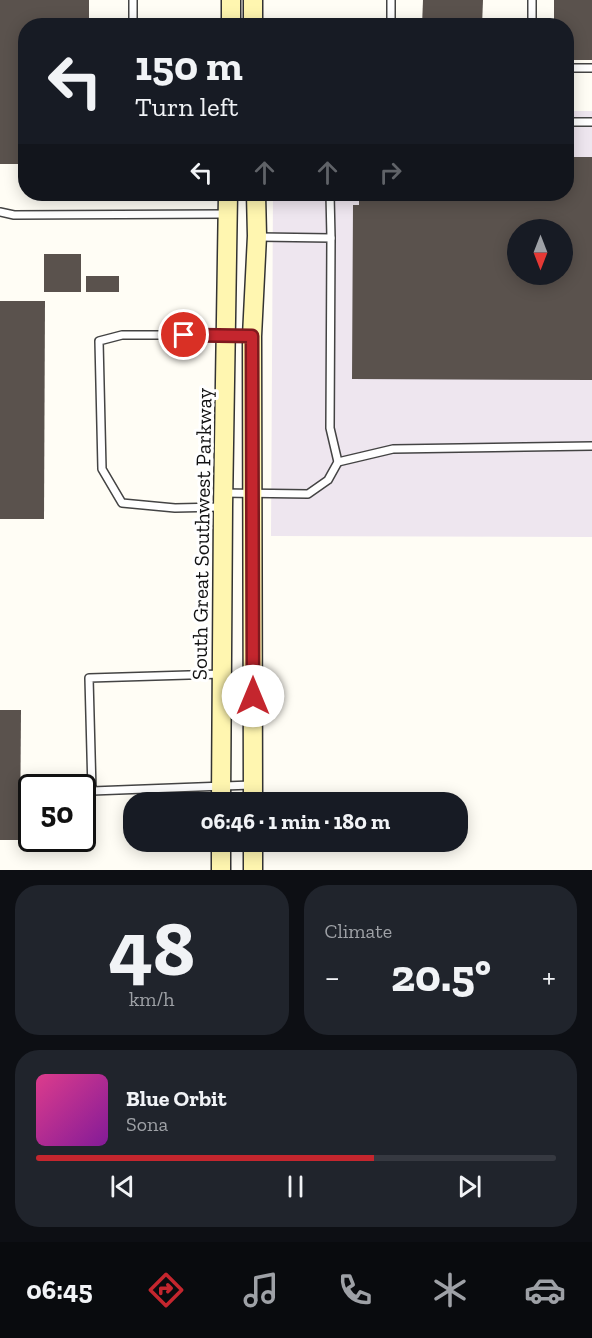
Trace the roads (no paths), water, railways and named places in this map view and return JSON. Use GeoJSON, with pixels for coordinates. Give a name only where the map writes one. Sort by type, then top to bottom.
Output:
{"type":"FeatureCollection","features":[{"type":"Feature","properties":{"kind":"main road"},"geometry":{"type":"LineString","coordinates":[[231,0],[231,18]]}},
{"type":"Feature","properties":{"kind":"main road"},"geometry":{"type":"LineString","coordinates":[[253,0],[253,18]]}},
{"type":"Feature","properties":{"kind":"main road","name":"South Great Southwest Parkway"},"geometry":{"type":"LineString","coordinates":[[221,792],[228,201]]}},
{"type":"Feature","properties":{"kind":"main road"},"geometry":{"type":"LineString","coordinates":[[253,792],[252,336],[257,237],[256,201]]}},
{"type":"Feature","properties":{"kind":"main road"},"geometry":{"type":"LineString","coordinates":[[226,335],[252,336]]}},
{"type":"Feature","properties":{"kind":"main road"},"geometry":{"type":"LineString","coordinates":[[221,852],[221,870]]}},
{"type":"Feature","properties":{"kind":"main road"},"geometry":{"type":"LineString","coordinates":[[253,852],[253,870]]}},
{"type":"Feature","properties":{"kind":"lane"},"geometry":{"type":"LineString","coordinates":[[133,0],[133,18]]}},
{"type":"Feature","properties":{"kind":"lane"},"geometry":{"type":"LineString","coordinates":[[391,0],[391,18]]}},
{"type":"Feature","properties":{"kind":"lane"},"geometry":{"type":"LineString","coordinates":[[531,0],[532,18]]}},
{"type":"Feature","properties":{"kind":"lane"},"geometry":{"type":"LineString","coordinates":[[574,68],[592,68]]}},
{"type":"Feature","properties":{"kind":"lane"},"geometry":{"type":"LineString","coordinates":[[574,122],[592,122]]}},
{"type":"Feature","properties":{"kind":"lane"},"geometry":{"type":"LineString","coordinates":[[226,335],[122,335],[99,341],[102,469],[122,503],[175,508],[253,493],[308,494],[328,480],[338,462],[330,428],[330,201]]}},
{"type":"Feature","properties":{"kind":"lane"},"geometry":{"type":"LineString","coordinates":[[0,212],[14,215],[228,214]]}},
{"type":"Feature","properties":{"kind":"lane"},"geometry":{"type":"LineString","coordinates":[[257,237],[331,238]]}},
{"type":"Feature","properties":{"kind":"lane"},"geometry":{"type":"LineString","coordinates":[[338,462],[393,449],[592,446]]}},
{"type":"Feature","properties":{"kind":"lane"},"geometry":{"type":"LineString","coordinates":[[135,792],[92,791],[89,678],[223,674]]}}]}
